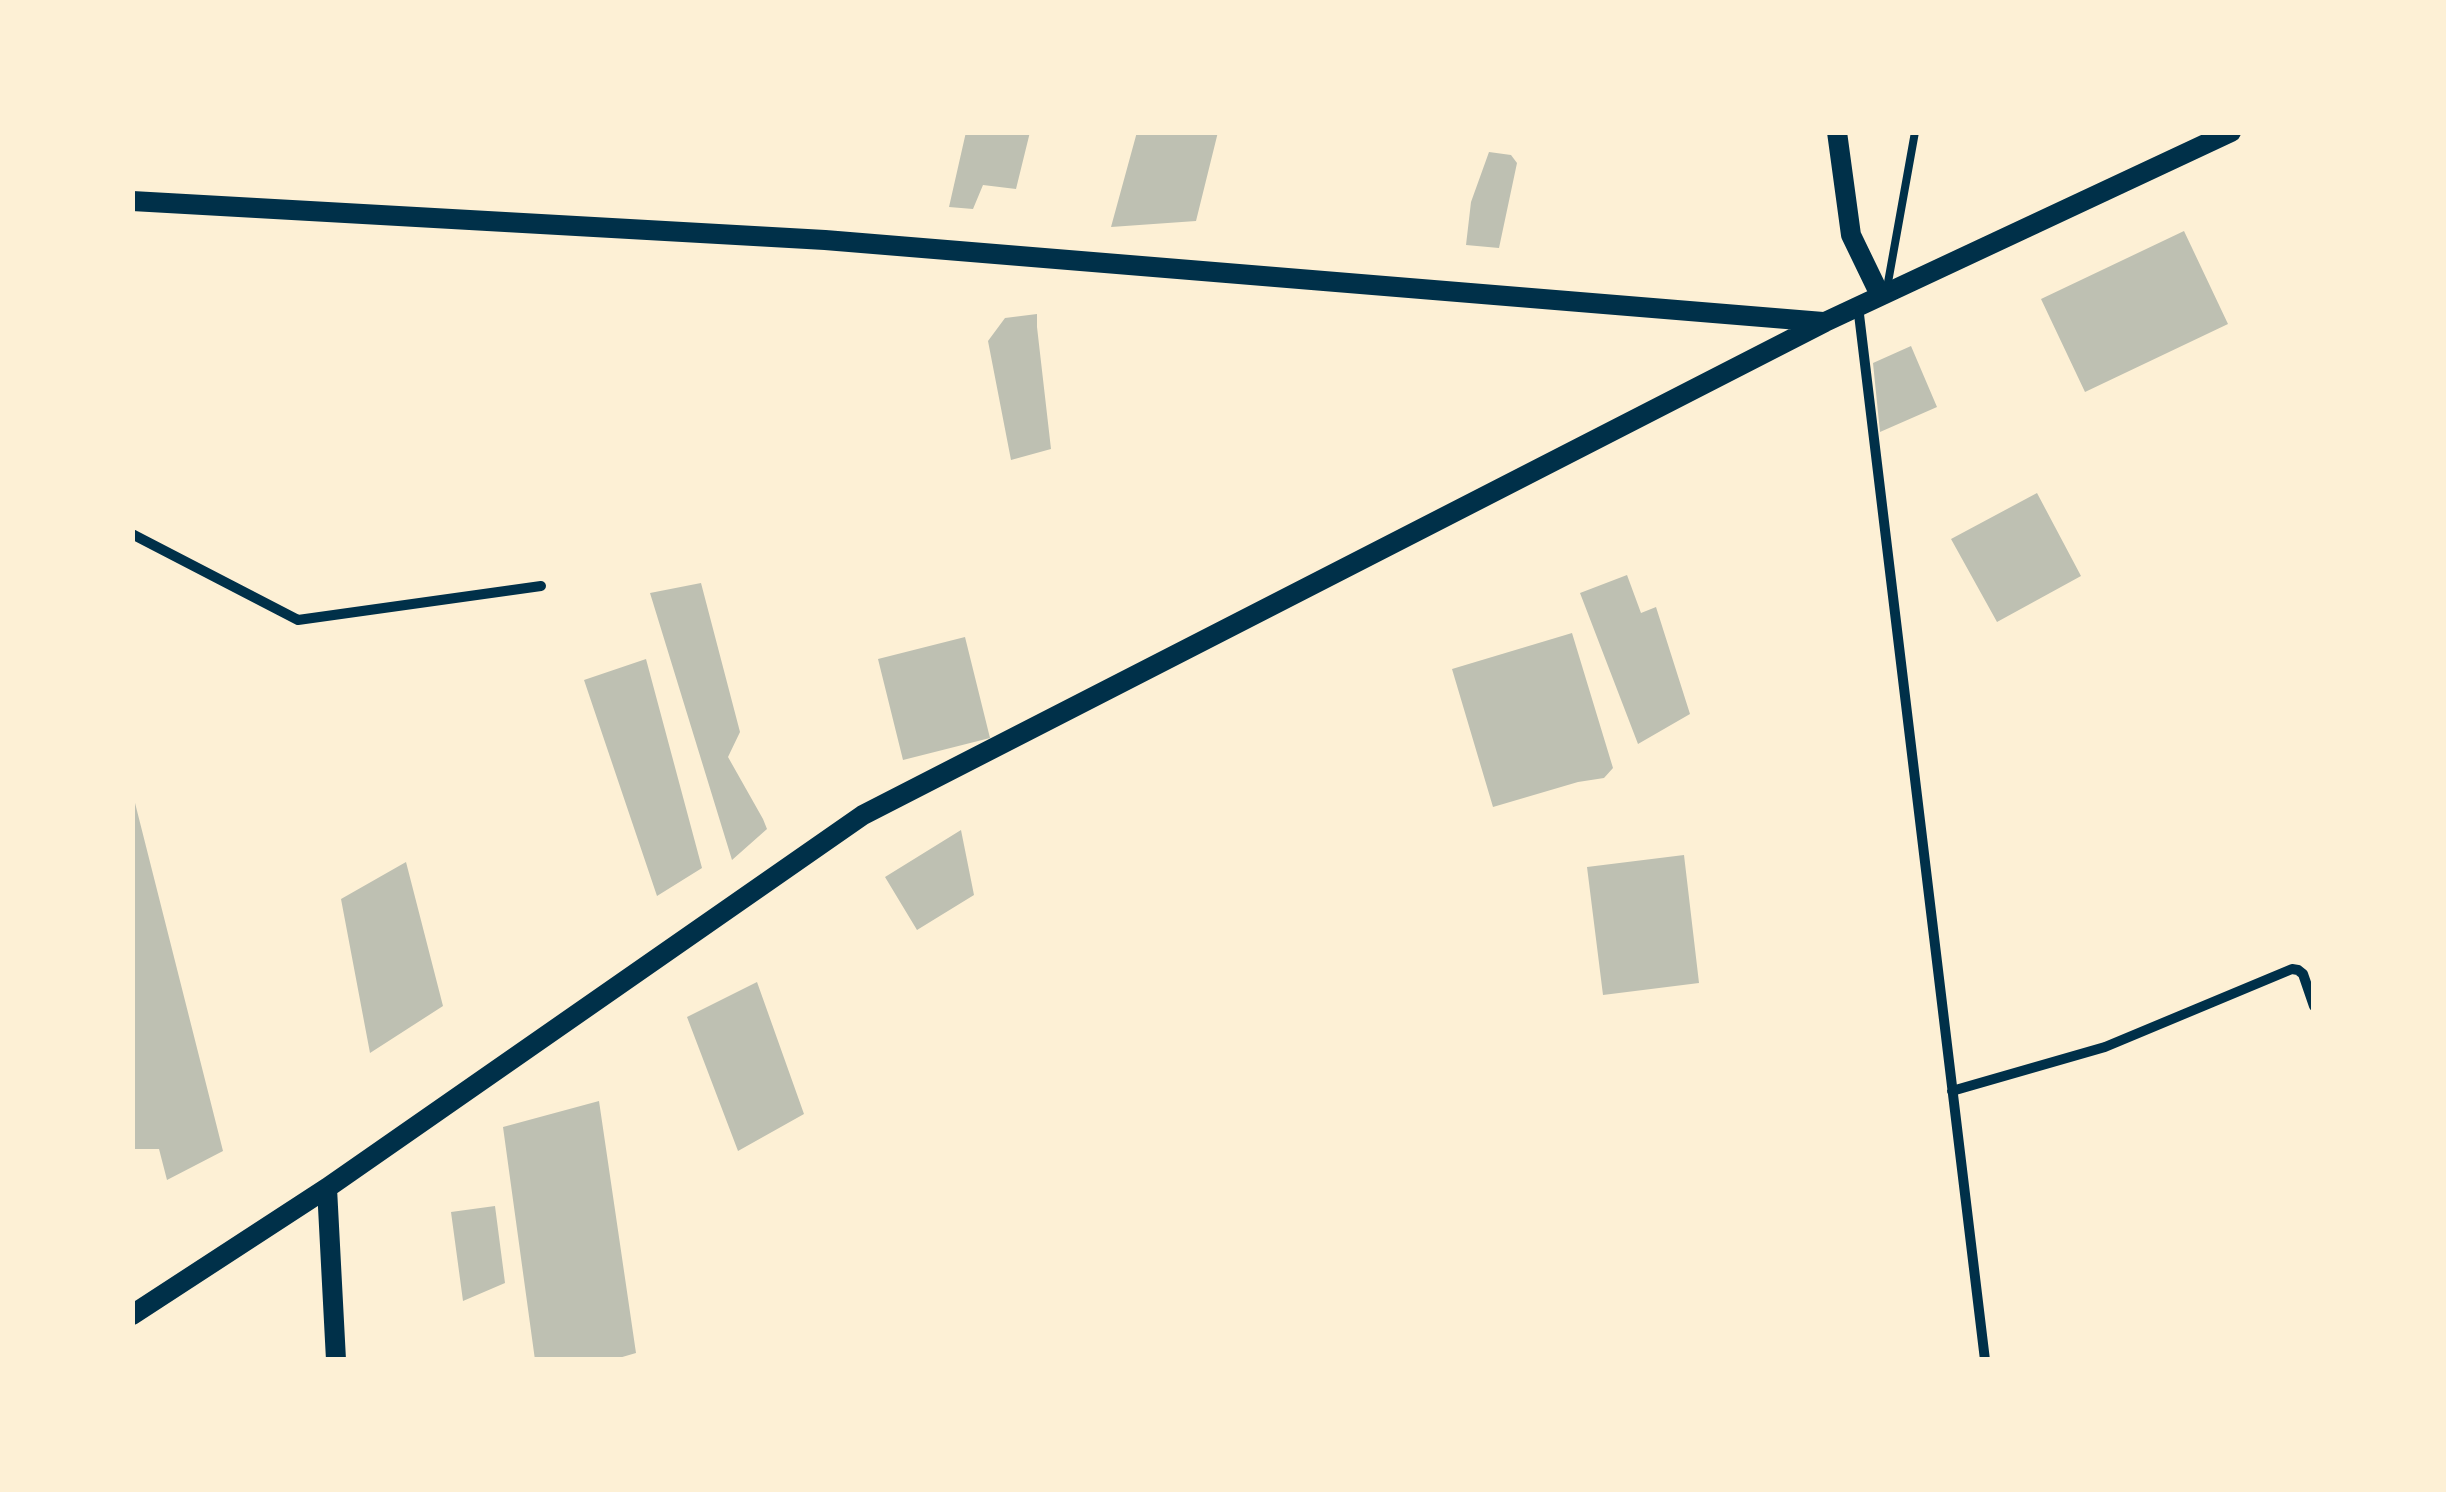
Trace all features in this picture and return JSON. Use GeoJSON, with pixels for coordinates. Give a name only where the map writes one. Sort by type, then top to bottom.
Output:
{"type":"FeatureCollection","features":[{"type":"Feature","properties":{"kind":"main road"},"geometry":{"type":"LineString","coordinates":[[1837,132],[1852,234],[1883,294]]}},
{"type":"Feature","properties":{"kind":"main road"},"geometry":{"type":"LineString","coordinates":[[132,1314],[327,1188],[864,815],[1824,322],[2231,132]]}},
{"type":"Feature","properties":{"kind":"main road"},"geometry":{"type":"LineString","coordinates":[[132,200],[825,240],[1824,322]]}},
{"type":"Feature","properties":{"kind":"main road"},"geometry":{"type":"LineString","coordinates":[[327,1188],[336,1360]]}},
{"type":"Feature","properties":{"kind":"street"},"geometry":{"type":"LineString","coordinates":[[1858,306],[1985,1360]]}},
{"type":"Feature","properties":{"kind":"street"},"geometry":{"type":"LineString","coordinates":[[132,534],[298,620],[540,586]]}},
{"type":"Feature","properties":{"kind":"street"},"geometry":{"type":"LineString","coordinates":[[1952,1090],[2105,1047],[2292,969],[2303,974],[2314,1006]]}},
{"type":"Feature","properties":{"kind":"lane"},"geometry":{"type":"LineString","coordinates":[[1883,294],[1915,132]]}},
{"type":"Feature","properties":{"kind":"building"},"geometry":{"type":"Polygon","coordinates":[[[966,132],[1030,132],[1016,189],[983,185],[973,209],[949,207],[966,132]]]}},
{"type":"Feature","properties":{"kind":"building"},"geometry":{"type":"Polygon","coordinates":[[[1137,132],[1218,132],[1196,221],[1111,227],[1137,132]]]}},
{"type":"Feature","properties":{"kind":"building"},"geometry":{"type":"Polygon","coordinates":[[[1489,152],[1511,155],[1517,163],[1499,248],[1466,245],[1471,202],[1489,152]]]}},
{"type":"Feature","properties":{"kind":"building"},"geometry":{"type":"Polygon","coordinates":[[[2184,231],[2228,324],[2085,392],[2041,299],[2184,231]]]}},
{"type":"Feature","properties":{"kind":"building"},"geometry":{"type":"Polygon","coordinates":[[[1037,314],[1051,449],[1011,460],[988,341],[1005,318],[1037,314]]]}},
{"type":"Feature","properties":{"kind":"building"},"geometry":{"type":"Polygon","coordinates":[[[1911,346],[1937,407],[1880,432],[1873,363],[1911,346]]]}},
{"type":"Feature","properties":{"kind":"building"},"geometry":{"type":"Polygon","coordinates":[[[2037,493],[2081,576],[1997,622],[1951,539],[2037,493]]]}},
{"type":"Feature","properties":{"kind":"building"},"geometry":{"type":"Polygon","coordinates":[[[1627,575],[1641,613],[1656,607],[1690,714],[1638,744],[1580,593],[1627,575]]]}},
{"type":"Feature","properties":{"kind":"building"},"geometry":{"type":"Polygon","coordinates":[[[701,583],[740,732],[728,757],[767,829],[732,860],[650,593],[701,583]]]}},
{"type":"Feature","properties":{"kind":"building"},"geometry":{"type":"Polygon","coordinates":[[[1572,633],[1613,768],[1604,778],[1493,807],[1452,669],[1572,633]]]}},
{"type":"Feature","properties":{"kind":"building"},"geometry":{"type":"Polygon","coordinates":[[[965,637],[990,738],[903,760],[878,659],[965,637]]]}},
{"type":"Feature","properties":{"kind":"building"},"geometry":{"type":"Polygon","coordinates":[[[646,659],[702,868],[657,896],[584,680],[646,659]]]}},
{"type":"Feature","properties":{"kind":"building"},"geometry":{"type":"Polygon","coordinates":[[[132,791],[223,1151],[167,1180],[159,1149],[134,1149],[132,1144],[132,791]]]}},
{"type":"Feature","properties":{"kind":"building"},"geometry":{"type":"Polygon","coordinates":[[[961,830],[974,895],[917,930],[885,877],[961,830]]]}},
{"type":"Feature","properties":{"kind":"building"},"geometry":{"type":"Polygon","coordinates":[[[1684,855],[1699,983],[1603,995],[1587,867],[1684,855]]]}},
{"type":"Feature","properties":{"kind":"building"},"geometry":{"type":"Polygon","coordinates":[[[406,862],[443,1006],[370,1053],[341,899],[406,862]]]}},
{"type":"Feature","properties":{"kind":"building"},"geometry":{"type":"Polygon","coordinates":[[[757,982],[804,1114],[738,1151],[687,1017],[757,982]]]}},
{"type":"Feature","properties":{"kind":"building"},"geometry":{"type":"Polygon","coordinates":[[[599,1101],[636,1353],[612,1360],[535,1360],[503,1127],[599,1101]]]}},
{"type":"Feature","properties":{"kind":"building"},"geometry":{"type":"Polygon","coordinates":[[[495,1206],[505,1283],[463,1301],[451,1212],[495,1206]]]}}]}
